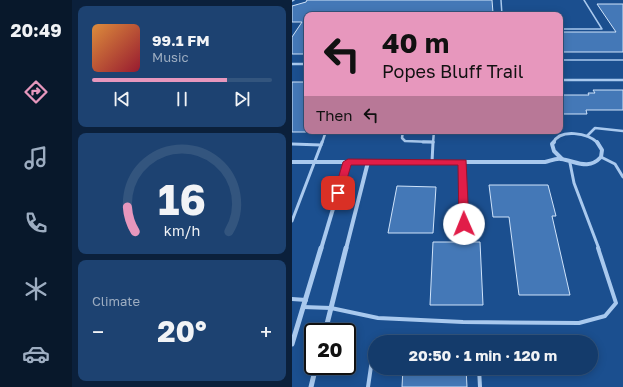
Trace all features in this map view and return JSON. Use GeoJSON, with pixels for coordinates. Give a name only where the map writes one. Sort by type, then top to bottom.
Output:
{"type":"FeatureCollection","features":[{"type":"Feature","properties":{"kind":"street"},"geometry":{"type":"LineString","coordinates":[[568,133],[587,136],[596,140],[600,145],[603,152],[601,158],[597,162],[588,164],[570,163],[562,159],[552,148],[552,143],[555,138],[568,133]]}},
{"type":"Feature","properties":{"kind":"street"},"geometry":{"type":"LineString","coordinates":[[292,162],[545,162],[562,159]]}},
{"type":"Feature","properties":{"kind":"street"},"geometry":{"type":"LineString","coordinates":[[292,344],[348,162]]}},
{"type":"Feature","properties":{"kind":"street"},"geometry":{"type":"LineString","coordinates":[[327,323],[368,162]]}},
{"type":"Feature","properties":{"kind":"street"},"geometry":{"type":"LineString","coordinates":[[311,387],[314,375]]}},
{"type":"Feature","properties":{"kind":"lane"},"geometry":{"type":"LineString","coordinates":[[501,0],[502,12]]}},
{"type":"Feature","properties":{"kind":"lane"},"geometry":{"type":"LineString","coordinates":[[563,29],[602,29],[584,0]]}},
{"type":"Feature","properties":{"kind":"lane"},"geometry":{"type":"LineString","coordinates":[[563,60],[623,60]]}},
{"type":"Feature","properties":{"kind":"lane"},"geometry":{"type":"LineString","coordinates":[[292,64],[304,64]]}},
{"type":"Feature","properties":{"kind":"lane"},"geometry":{"type":"LineString","coordinates":[[563,80],[623,80]]}},
{"type":"Feature","properties":{"kind":"lane"},"geometry":{"type":"LineString","coordinates":[[587,136],[595,128],[623,131]]}},
{"type":"Feature","properties":{"kind":"lane"},"geometry":{"type":"LineString","coordinates":[[292,221],[325,134]]}},
{"type":"Feature","properties":{"kind":"lane"},"geometry":{"type":"LineString","coordinates":[[403,134],[402,138],[405,141],[433,142]]}},
{"type":"Feature","properties":{"kind":"lane"},"geometry":{"type":"LineString","coordinates":[[432,162],[434,134]]}},
{"type":"Feature","properties":{"kind":"lane"},"geometry":{"type":"LineString","coordinates":[[292,144],[321,144]]}},
{"type":"Feature","properties":{"kind":"lane"},"geometry":{"type":"LineString","coordinates":[[601,158],[615,163],[622,169],[623,177]]}},
{"type":"Feature","properties":{"kind":"lane"},"geometry":{"type":"LineString","coordinates":[[463,162],[464,224]]}},
{"type":"Feature","properties":{"kind":"lane"},"geometry":{"type":"LineString","coordinates":[[303,307],[331,308],[378,318],[463,322],[579,323],[606,316],[616,302],[605,265],[574,183],[570,163]]}},
{"type":"Feature","properties":{"kind":"lane"},"geometry":{"type":"LineString","coordinates":[[292,300],[306,300]]}},
{"type":"Feature","properties":{"kind":"lane"},"geometry":{"type":"LineString","coordinates":[[368,387],[370,375]]}},
{"type":"Feature","properties":{"kind":"lane"},"geometry":{"type":"LineString","coordinates":[[479,375],[480,387]]}},
{"type":"Feature","properties":{"kind":"building"},"geometry":{"type":"Polygon","coordinates":[[[307,0],[492,0],[493,12],[304,12],[304,54],[292,54],[292,37],[302,22],[292,22],[292,6],[306,2],[307,0]]]}},
{"type":"Feature","properties":{"kind":"building"},"geometry":{"type":"Polygon","coordinates":[[[597,4],[623,4],[623,52],[563,52],[563,32],[616,32],[597,4]]]}},
{"type":"Feature","properties":{"kind":"building"},"geometry":{"type":"Polygon","coordinates":[[[292,82],[304,82],[304,132],[292,132],[292,82]]]}},
{"type":"Feature","properties":{"kind":"building"},"geometry":{"type":"Polygon","coordinates":[[[593,90],[623,90],[623,110],[586,110],[587,114],[563,114],[563,95],[589,95],[588,93],[595,93],[593,90]]]}},
{"type":"Feature","properties":{"kind":"building"},"geometry":{"type":"Polygon","coordinates":[[[489,185],[548,185],[556,216],[552,216],[570,295],[519,295],[509,217],[493,217],[489,185]]]}},
{"type":"Feature","properties":{"kind":"building"},"geometry":{"type":"Polygon","coordinates":[[[397,186],[436,187],[433,233],[388,233],[397,186]]]}},
{"type":"Feature","properties":{"kind":"building"},"geometry":{"type":"Polygon","coordinates":[[[433,242],[480,242],[483,305],[430,305],[433,242]]]}},
{"type":"Feature","properties":{"kind":"building"},"geometry":{"type":"Polygon","coordinates":[[[403,375],[466,375],[467,387],[402,387],[403,375]]]}},
{"type":"Feature","properties":{"kind":"route"},"geometry":{"type":"LineString","coordinates":[[338,193],[348,162],[463,162],[464,224]]}}]}
